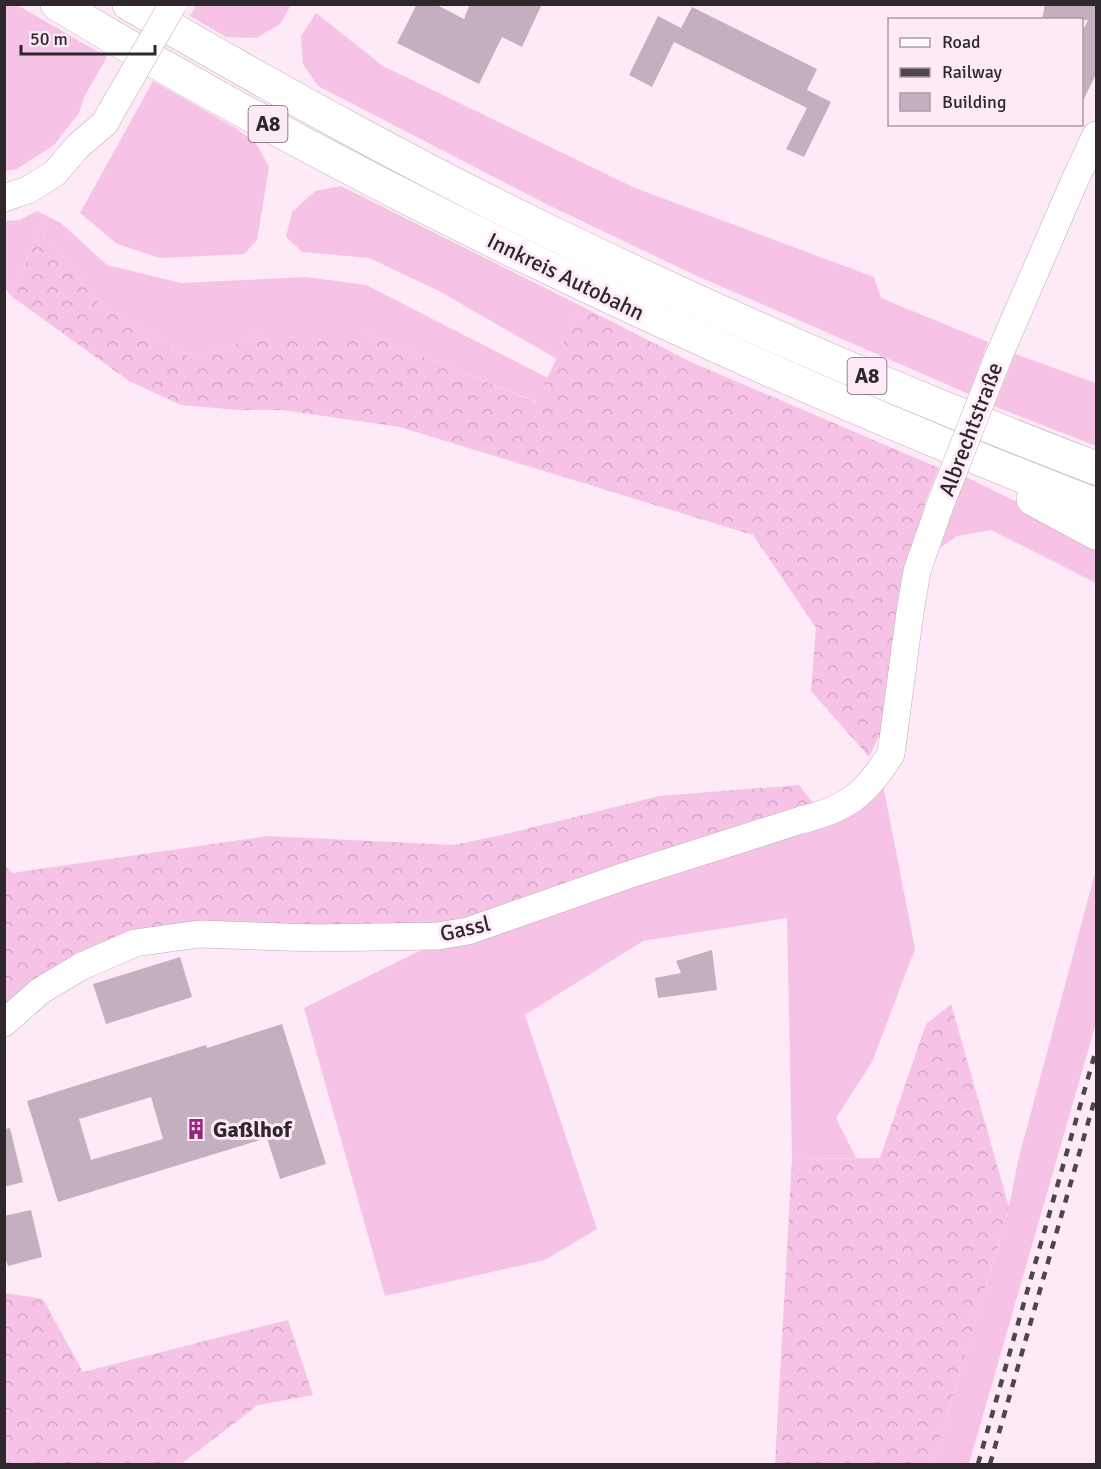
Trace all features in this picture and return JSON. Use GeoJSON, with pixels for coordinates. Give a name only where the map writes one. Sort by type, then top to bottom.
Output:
{"type":"FeatureCollection","features":[{"type":"Feature","properties":{"kind":"highway","name":"Innkreis Autobahn"},"geometry":{"type":"LineString","coordinates":[[57,4],[230,104],[424,207],[677,330],[976,458],[1096,504]]}},
{"type":"Feature","properties":{"kind":"highway","name":"Innkreis Autobahn"},"geometry":{"type":"LineString","coordinates":[[129,4],[325,115],[570,242],[759,330],[903,392],[1082,458],[1096,468]]}},
{"type":"Feature","properties":{"kind":"highway"},"geometry":{"type":"LineString","coordinates":[[976,458],[1018,491],[1096,533]]}},
{"type":"Feature","properties":{"kind":"street"},"geometry":{"type":"LineString","coordinates":[[103,108],[151,4]]}},
{"type":"Feature","properties":{"kind":"street"},"geometry":{"type":"LineString","coordinates":[[4,198],[43,182],[68,160],[78,146],[88,114],[103,108],[173,4]]}},
{"type":"Feature","properties":{"kind":"street","name":"Albrechtstraße"},"geometry":{"type":"LineString","coordinates":[[893,738],[917,570],[997,360],[1096,135]]}},
{"type":"Feature","properties":{"kind":"street","name":"Gassl"},"geometry":{"type":"LineString","coordinates":[[4,1023],[40,992],[82,966],[135,943],[199,934],[315,938],[438,936],[468,931],[628,875],[828,813],[855,798],[879,773],[891,754],[893,738]]}},
{"type":"Feature","properties":{"kind":"green space"},"geometry":{"type":"Polygon","coordinates":[[[5,4],[17,5],[107,57],[84,97],[79,113],[54,145],[17,169],[5,171],[5,4]]]}},
{"type":"Feature","properties":{"kind":"green space"},"geometry":{"type":"Polygon","coordinates":[[[197,4],[291,5],[280,24],[256,38],[226,37],[190,16],[197,4]]]}},
{"type":"Feature","properties":{"kind":"green space"},"geometry":{"type":"Polygon","coordinates":[[[316,13],[383,66],[635,188],[874,277],[881,298],[988,342],[969,394],[697,276],[546,204],[318,86],[303,64],[301,36],[316,13]]]}},
{"type":"Feature","properties":{"kind":"green space"},"geometry":{"type":"Polygon","coordinates":[[[153,81],[234,127],[256,143],[269,167],[257,240],[244,254],[160,258],[117,244],[80,213],[153,81]]]}},
{"type":"Feature","properties":{"kind":"green space"},"geometry":{"type":"Polygon","coordinates":[[[341,186],[581,306],[557,359],[439,291],[369,258],[302,252],[286,237],[292,212],[315,191],[341,186]]]}},
{"type":"Feature","properties":{"kind":"green space"},"geometry":{"type":"Polygon","coordinates":[[[37,211],[61,223],[107,265],[181,283],[306,277],[366,285],[548,378],[537,402],[367,334],[259,334],[194,360],[101,306],[41,228],[11,296],[5,288],[4,221],[19,220],[37,211]]]}},
{"type":"Feature","properties":{"kind":"green space"},"geometry":{"type":"Polygon","coordinates":[[[41,228],[101,306],[194,360],[259,334],[367,334],[536,402],[581,306],[691,362],[939,468],[925,503],[918,535],[889,715],[869,757],[811,691],[816,628],[753,535],[400,427],[282,410],[237,410],[181,405],[129,381],[11,296],[41,228]]]}},
{"type":"Feature","properties":{"kind":"green space"},"geometry":{"type":"Polygon","coordinates":[[[1015,354],[1096,383],[1096,446],[994,406],[1015,354]]]}},
{"type":"Feature","properties":{"kind":"green space"},"geometry":{"type":"Polygon","coordinates":[[[966,477],[1096,541],[1096,583],[991,530],[957,536],[937,550],[966,477]]]}},
{"type":"Feature","properties":{"kind":"green space"},"geometry":{"type":"Polygon","coordinates":[[[881,774],[915,949],[872,1062],[836,1118],[856,1158],[792,1159],[787,918],[643,941],[525,1015],[597,1229],[545,1260],[385,1296],[304,1008],[417,952],[544,914],[672,868],[881,774]]]}},
{"type":"Feature","properties":{"kind":"green space"},"geometry":{"type":"Polygon","coordinates":[[[799,785],[813,803],[504,911],[433,928],[184,928],[5,1013],[4,865],[12,873],[268,836],[453,845],[659,796],[799,785]]]}},
{"type":"Feature","properties":{"kind":"green space"},"geometry":{"type":"Polygon","coordinates":[[[1096,869],[1096,1023],[969,1464],[933,1464],[1009,1207],[1018,1161],[1096,869]]]}},
{"type":"Feature","properties":{"kind":"green space"},"geometry":{"type":"Polygon","coordinates":[[[951,1004],[1009,1207],[933,1464],[775,1464],[792,1159],[880,1158],[926,1024],[951,1004]]]}},
{"type":"Feature","properties":{"kind":"green space"},"geometry":{"type":"Polygon","coordinates":[[[5,1293],[43,1299],[83,1372],[288,1320],[313,1395],[258,1405],[181,1464],[5,1464],[5,1293]]]}},
{"type":"Feature","properties":{"kind":"building"},"geometry":{"type":"Polygon","coordinates":[[[417,4],[435,4],[464,19],[470,4],[542,4],[522,47],[502,37],[479,84],[397,43],[417,4]]]}},
{"type":"Feature","properties":{"kind":"building"},"geometry":{"type":"Polygon","coordinates":[[[1045,4],[1096,4],[1096,74],[1083,101],[1083,30],[1088,20],[1042,18],[1045,4]]]}},
{"type":"Feature","properties":{"kind":"building"},"geometry":{"type":"Polygon","coordinates":[[[692,7],[817,69],[807,90],[831,102],[804,157],[786,149],[807,108],[674,42],[652,87],[629,75],[658,16],[681,28],[692,7]]]}},
{"type":"Feature","properties":{"kind":"building"},"geometry":{"type":"Polygon","coordinates":[[[712,950],[717,990],[658,998],[655,978],[681,973],[676,961],[712,950]]]}},
{"type":"Feature","properties":{"kind":"building"},"geometry":{"type":"Polygon","coordinates":[[[180,957],[192,997],[106,1024],[93,984],[180,957]]]}},
{"type":"Feature","properties":{"kind":"building","name":"Gaßlhof"},"geometry":{"type":"Polygon","coordinates":[[[282,1024],[326,1164],[280,1179],[267,1138],[58,1202],[27,1101],[206,1045],[207,1048],[282,1024]],[[151,1097],[79,1119],[91,1160],[163,1139],[151,1097]]]}},
{"type":"Feature","properties":{"kind":"building"},"geometry":{"type":"Polygon","coordinates":[[[10,1128],[23,1182],[4,1187],[4,1129],[10,1128]]]}},
{"type":"Feature","properties":{"kind":"building"},"geometry":{"type":"Polygon","coordinates":[[[31,1210],[42,1257],[8,1266],[4,1254],[4,1216],[31,1210]]]}},
{"type":"Feature","properties":{"kind":"railway"},"geometry":{"type":"LineString","coordinates":[[978,1464],[1096,1050]]}},
{"type":"Feature","properties":{"kind":"railway"},"geometry":{"type":"LineString","coordinates":[[990,1464],[1096,1095]]}},
{"type":"Feature","properties":{"kind":"place","name":"Gaßlhof"},"geometry":{"type":"Point","coordinates":[196,1129]}}]}
